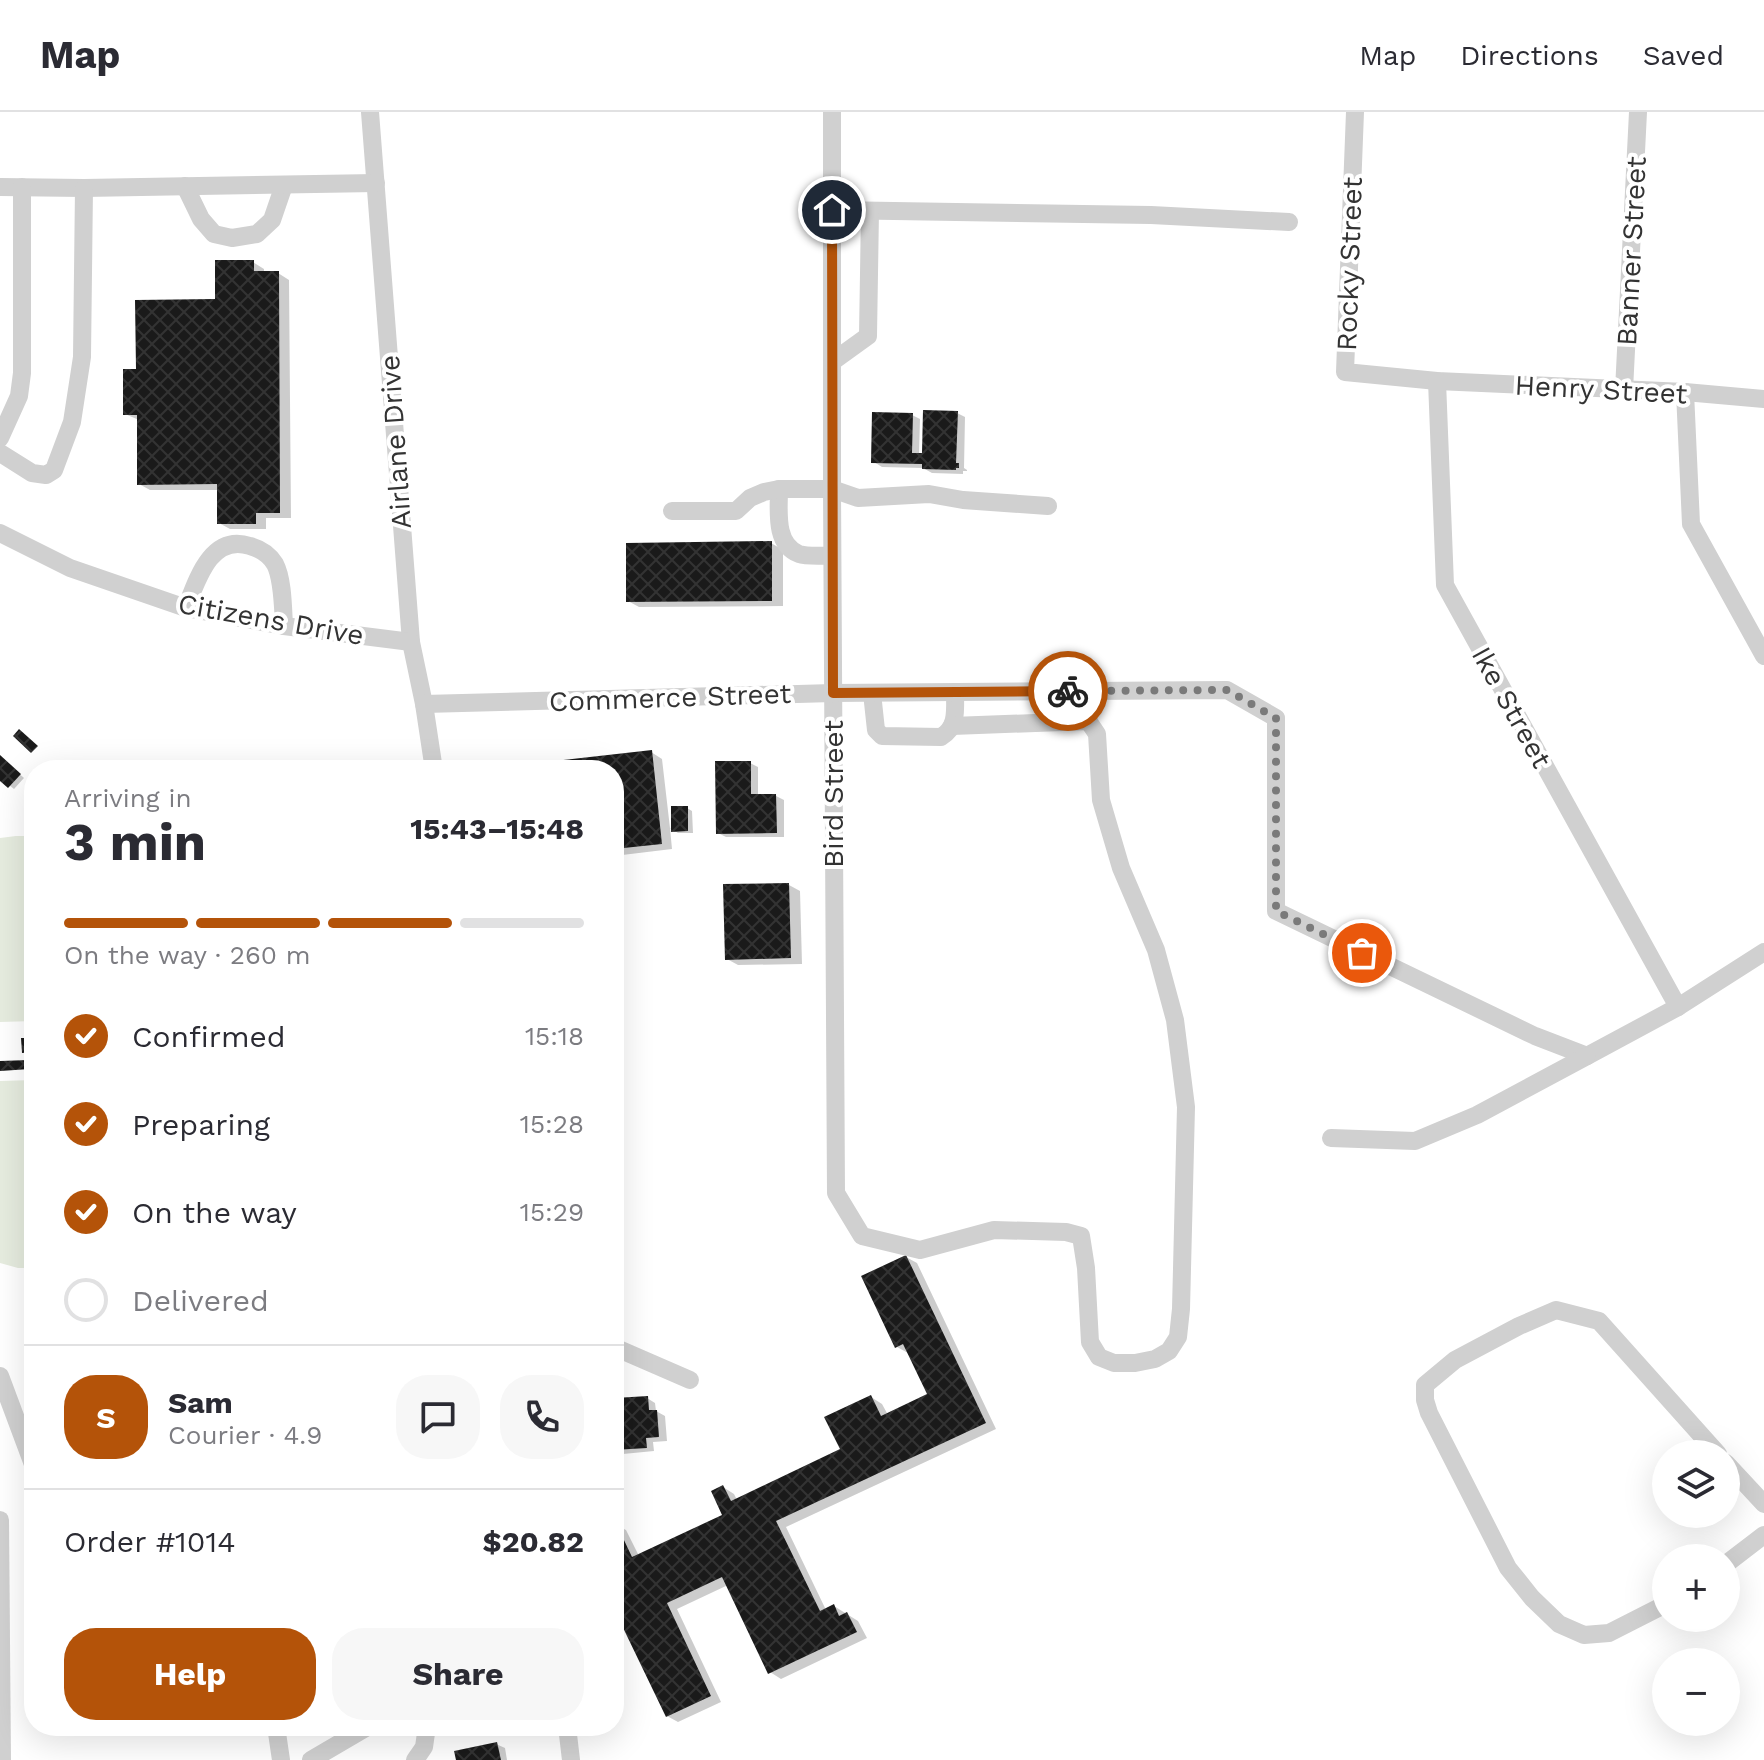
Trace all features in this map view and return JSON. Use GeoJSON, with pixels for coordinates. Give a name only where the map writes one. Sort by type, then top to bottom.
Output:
{"type":"FeatureCollection","features":[{"type":"Feature","properties":{"kind":"street","name":"Airlane Drive"},"geometry":{"type":"LineString","coordinates":[[370,112],[411,642],[432,760]]}},
{"type":"Feature","properties":{"kind":"street","name":"Bird Street"},"geometry":{"type":"LineString","coordinates":[[832,112],[836,1193],[862,1236],[920,1250],[994,1230],[1066,1232],[1081,1236],[1090,1342],[1099,1357],[1114,1363],[1135,1363],[1155,1359],[1169,1351],[1178,1337],[1186,1107],[1175,1020],[1156,950],[1121,868],[1101,800],[1097,734],[1089,721]]}},
{"type":"Feature","properties":{"kind":"street","name":"Rocky Street"},"geometry":{"type":"LineString","coordinates":[[1355,112],[1345,372],[1437,381]]}},
{"type":"Feature","properties":{"kind":"street","name":"Banner Street"},"geometry":{"type":"LineString","coordinates":[[1624,390],[1638,112]]}},
{"type":"Feature","properties":{"kind":"street"},"geometry":{"type":"LineString","coordinates":[[0,187],[376,183]]}},
{"type":"Feature","properties":{"kind":"street"},"geometry":{"type":"LineString","coordinates":[[185,186],[201,219],[214,234],[232,238],[257,234],[272,220],[284,185]]}},
{"type":"Feature","properties":{"kind":"street"},"geometry":{"type":"LineString","coordinates":[[0,438],[19,396],[22,373],[22,187]]}},
{"type":"Feature","properties":{"kind":"street"},"geometry":{"type":"LineString","coordinates":[[0,453],[32,473],[46,475],[54,470],[72,422],[82,357],[84,188]]}},
{"type":"Feature","properties":{"kind":"street"},"geometry":{"type":"LineString","coordinates":[[832,210],[1151,215],[1289,222]]}},
{"type":"Feature","properties":{"kind":"street"},"geometry":{"type":"LineString","coordinates":[[832,362],[868,336],[870,211]]}},
{"type":"Feature","properties":{"kind":"street","name":"Henry Street"},"geometry":{"type":"LineString","coordinates":[[1437,381],[1685,392],[1764,399]]}},
{"type":"Feature","properties":{"kind":"street","name":"Ike Street"},"geometry":{"type":"LineString","coordinates":[[1437,381],[1445,585],[1678,1007]]}},
{"type":"Feature","properties":{"kind":"street"},"geometry":{"type":"LineString","coordinates":[[1685,392],[1691,524],[1764,656]]}},
{"type":"Feature","properties":{"kind":"street"},"geometry":{"type":"LineString","coordinates":[[779,489],[779,533],[799,554],[832,556]]}},
{"type":"Feature","properties":{"kind":"street"},"geometry":{"type":"LineString","coordinates":[[672,511],[736,511],[750,498],[779,489],[832,489],[858,498],[929,494],[963,500],[1048,506]]}},
{"type":"Feature","properties":{"kind":"street","name":"Citizens Drive"},"geometry":{"type":"LineString","coordinates":[[0,533],[70,568],[186,608],[284,626],[411,642]]}},
{"type":"Feature","properties":{"kind":"street"},"geometry":{"type":"LineString","coordinates":[[186,608],[208,558],[222,547],[245,544],[264,550],[276,565],[284,626]]}},
{"type":"Feature","properties":{"kind":"street","name":"Commerce Street"},"geometry":{"type":"LineString","coordinates":[[424,704],[833,693],[1227,690],[1276,718],[1276,911],[1535,1036],[1587,1056]]}},
{"type":"Feature","properties":{"kind":"street"},"geometry":{"type":"LineString","coordinates":[[1068,691],[1089,721]]}},
{"type":"Feature","properties":{"kind":"street"},"geometry":{"type":"LineString","coordinates":[[872,693],[876,730],[882,736],[941,737],[949,732],[955,720],[955,692]]}},
{"type":"Feature","properties":{"kind":"street"},"geometry":{"type":"LineString","coordinates":[[952,726],[1089,721]]}},
{"type":"Feature","properties":{"kind":"street"},"geometry":{"type":"LineString","coordinates":[[1331,1138],[1415,1141],[1477,1115],[1678,1007],[1764,952]]}},
{"type":"Feature","properties":{"kind":"street"},"geometry":{"type":"LineString","coordinates":[[1652,1611],[1609,1633],[1584,1635],[1559,1624],[1532,1598],[1508,1568],[1429,1413],[1425,1385],[1455,1360],[1556,1310],[1599,1321],[1705,1440]]}},
{"type":"Feature","properties":{"kind":"street"},"geometry":{"type":"LineString","coordinates":[[624,1351],[690,1380]]}},
{"type":"Feature","properties":{"kind":"street"},"geometry":{"type":"LineString","coordinates":[[0,1376],[24,1440]]}},
{"type":"Feature","properties":{"kind":"street"},"geometry":{"type":"LineString","coordinates":[[1740,1478],[1764,1504]]}},
{"type":"Feature","properties":{"kind":"street"},"geometry":{"type":"LineString","coordinates":[[0,1520],[2,1760]]}},
{"type":"Feature","properties":{"kind":"street"},"geometry":{"type":"LineString","coordinates":[[1740,1553],[1764,1535]]}},
{"type":"Feature","properties":{"kind":"street"},"geometry":{"type":"LineString","coordinates":[[277,1736],[281,1760]]}},
{"type":"Feature","properties":{"kind":"street"},"geometry":{"type":"LineString","coordinates":[[311,1760],[352,1736]]}},
{"type":"Feature","properties":{"kind":"street"},"geometry":{"type":"LineString","coordinates":[[415,1760],[424,1747],[426,1736]]}},
{"type":"Feature","properties":{"kind":"street"},"geometry":{"type":"LineString","coordinates":[[568,1736],[571,1760]]}},
{"type":"Feature","properties":{"kind":"shaded area"},"geometry":{"type":"Polygon","coordinates":[[[24,836],[24,1021],[0,1022],[0,838],[24,836]]]}},
{"type":"Feature","properties":{"kind":"shaded area"},"geometry":{"type":"Polygon","coordinates":[[[24,1080],[24,1268],[0,1263],[0,1081],[24,1080]]]}},
{"type":"Feature","properties":{"kind":"building"},"geometry":{"type":"Polygon","coordinates":[[[215,260],[254,260],[254,271],[279,271],[280,513],[256,513],[256,524],[217,524],[217,484],[137,485],[137,415],[123,415],[123,369],[136,369],[135,300],[215,299],[215,260]]]}},
{"type":"Feature","properties":{"kind":"building"},"geometry":{"type":"Polygon","coordinates":[[[923,410],[958,411],[956,463],[959,463],[959,468],[922,469],[922,464],[871,463],[872,412],[913,413],[912,453],[922,453],[923,410]]]}},
{"type":"Feature","properties":{"kind":"building"},"geometry":{"type":"Polygon","coordinates":[[[772,541],[772,601],[626,602],[626,543],[772,541]]]}},
{"type":"Feature","properties":{"kind":"building"},"geometry":{"type":"Polygon","coordinates":[[[19,729],[38,746],[31,753],[13,736],[19,729]]]}},
{"type":"Feature","properties":{"kind":"building"},"geometry":{"type":"Polygon","coordinates":[[[652,750],[662,844],[624,848],[624,760],[563,760],[652,750]]]}},
{"type":"Feature","properties":{"kind":"building"},"geometry":{"type":"Polygon","coordinates":[[[0,755],[21,774],[8,788],[0,781],[0,755]]]}},
{"type":"Feature","properties":{"kind":"building"},"geometry":{"type":"Polygon","coordinates":[[[715,761],[751,761],[751,794],[776,794],[777,833],[716,834],[715,761]]]}},
{"type":"Feature","properties":{"kind":"building"},"geometry":{"type":"Polygon","coordinates":[[[671,806],[688,806],[688,831],[671,832],[671,806]]]}},
{"type":"Feature","properties":{"kind":"building"},"geometry":{"type":"Polygon","coordinates":[[[789,883],[791,958],[725,960],[723,884],[789,883]]]}},
{"type":"Feature","properties":{"kind":"building"},"geometry":{"type":"Polygon","coordinates":[[[24,1060],[24,1069],[0,1071],[0,1061],[24,1060]]]}},
{"type":"Feature","properties":{"kind":"building"},"geometry":{"type":"Polygon","coordinates":[[[906,1255],[986,1423],[776,1521],[820,1611],[834,1604],[839,1616],[847,1612],[857,1632],[768,1674],[722,1577],[667,1603],[711,1696],[666,1717],[624,1630],[624,1540],[632,1557],[722,1515],[711,1491],[723,1485],[731,1501],[840,1449],[824,1417],[871,1395],[881,1416],[927,1394],[903,1344],[895,1348],[861,1276],[906,1255]]]}},
{"type":"Feature","properties":{"kind":"building"},"geometry":{"type":"Polygon","coordinates":[[[648,1396],[649,1410],[657,1410],[659,1437],[646,1438],[647,1448],[624,1449],[624,1397],[648,1396]]]}},
{"type":"Feature","properties":{"kind":"building"},"geometry":{"type":"Polygon","coordinates":[[[497,1742],[501,1760],[456,1760],[454,1751],[497,1742]]]}},
{"type":"Feature","properties":{"kind":"way so far"},"geometry":{"type":"LineString","coordinates":[[1068,691],[1227,690],[1276,718],[1276,911],[1362,953]]}},
{"type":"Feature","properties":{"kind":"route"},"geometry":{"type":"LineString","coordinates":[[832,210],[833,693],[1068,691]]}}]}
